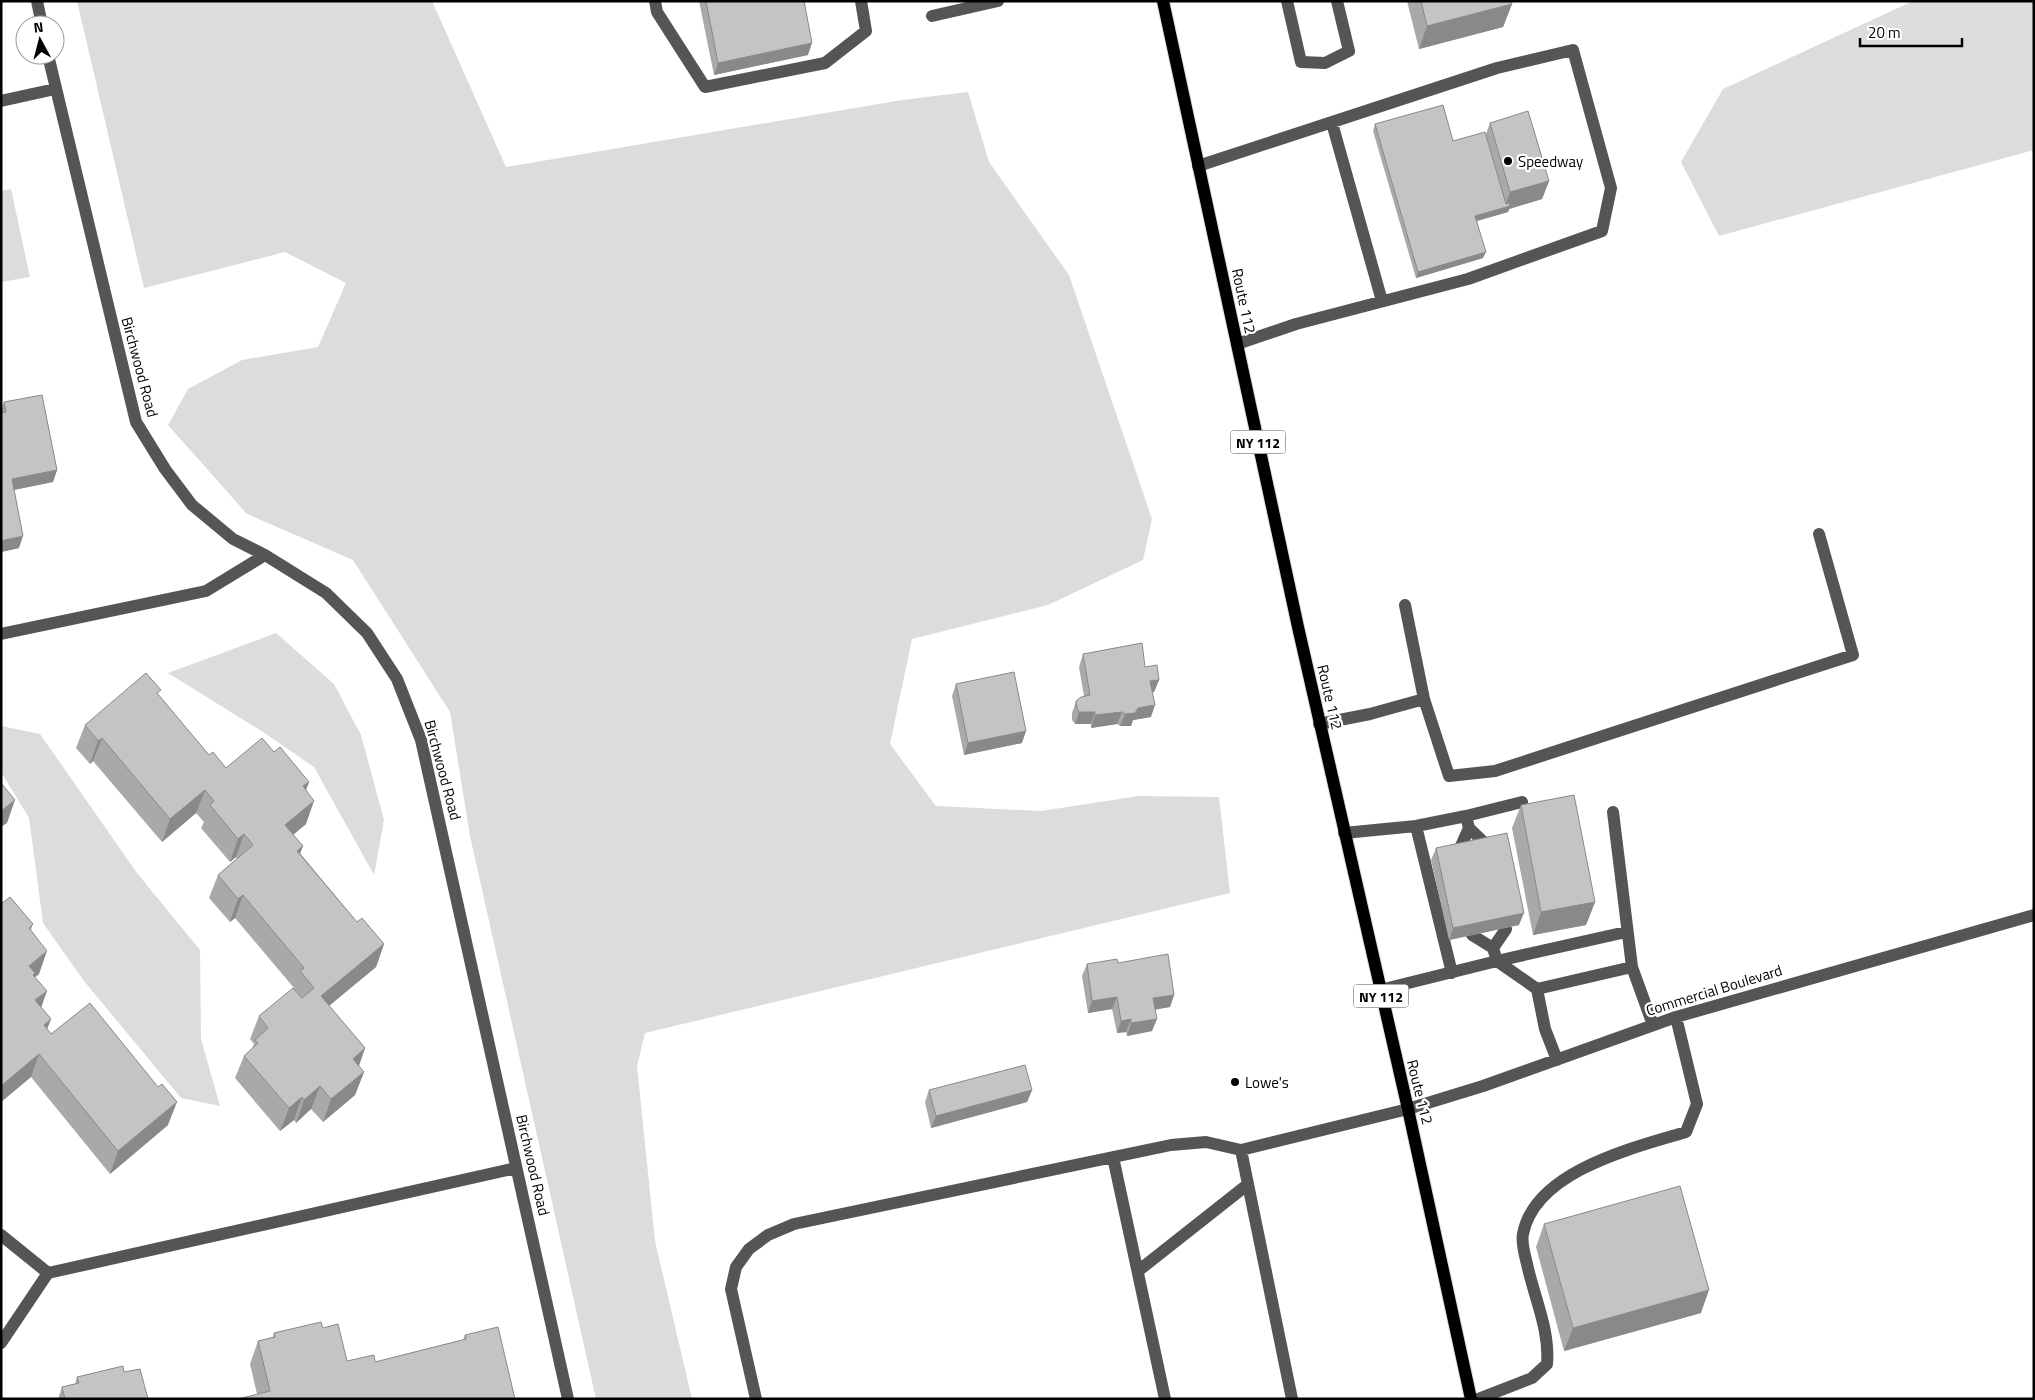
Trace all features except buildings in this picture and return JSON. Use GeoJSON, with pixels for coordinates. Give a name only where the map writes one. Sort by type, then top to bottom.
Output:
{"type":"FeatureCollection","features":[{"type":"Feature","properties":{"kind":"main road","name":"Route 112"},"geometry":{"type":"LineString","coordinates":[[1163,1],[1319,724],[1408,1109],[1471,1399]]}},
{"type":"Feature","properties":{"kind":"street"},"geometry":{"type":"LineString","coordinates":[[37,1],[40,15]]}},
{"type":"Feature","properties":{"kind":"street"},"geometry":{"type":"LineString","coordinates":[[655,1],[657,12],[705,87],[825,63],[866,30],[860,1]]}},
{"type":"Feature","properties":{"kind":"street"},"geometry":{"type":"LineString","coordinates":[[932,16],[998,1]]}},
{"type":"Feature","properties":{"kind":"street"},"geometry":{"type":"LineString","coordinates":[[1287,1],[1301,62],[1325,63],[1349,51],[1337,1]]}},
{"type":"Feature","properties":{"kind":"street"},"geometry":{"type":"LineString","coordinates":[[1198,166],[1497,68],[1573,50],[1611,188],[1602,232],[1468,280],[1296,324],[1237,344]]}},
{"type":"Feature","properties":{"kind":"street","name":"Birchwood Road"},"geometry":{"type":"LineString","coordinates":[[50,65],[136,422],[164,469],[192,505],[233,539],[265,555],[326,593],[368,633],[397,679],[421,740],[568,1399]]}},
{"type":"Feature","properties":{"kind":"street"},"geometry":{"type":"LineString","coordinates":[[1,101],[55,89]]}},
{"type":"Feature","properties":{"kind":"street"},"geometry":{"type":"LineString","coordinates":[[1332,123],[1382,301]]}},
{"type":"Feature","properties":{"kind":"street"},"geometry":{"type":"LineString","coordinates":[[1405,605],[1424,699],[1449,776],[1495,771],[1853,654],[1819,534]]}},
{"type":"Feature","properties":{"kind":"street"},"geometry":{"type":"LineString","coordinates":[[1,634],[206,591],[265,555]]}},
{"type":"Feature","properties":{"kind":"street"},"geometry":{"type":"LineString","coordinates":[[1319,724],[1370,714],[1424,699]]}},
{"type":"Feature","properties":{"kind":"street"},"geometry":{"type":"LineString","coordinates":[[1344,833],[1468,822],[1522,802]]}},
{"type":"Feature","properties":{"kind":"street"},"geometry":{"type":"LineString","coordinates":[[1613,812],[1626,932],[1632,967],[1653,1025]]}},
{"type":"Feature","properties":{"kind":"street"},"geometry":{"type":"LineString","coordinates":[[1468,822],[1490,848]]}},
{"type":"Feature","properties":{"kind":"street"},"geometry":{"type":"LineString","coordinates":[[1457,854],[1468,822]]}},
{"type":"Feature","properties":{"kind":"street"},"geometry":{"type":"LineString","coordinates":[[1416,826],[1452,973]]}},
{"type":"Feature","properties":{"kind":"street","name":"Commercial Boulevard"},"geometry":{"type":"LineString","coordinates":[[1241,1150],[1408,1109],[1483,1086],[1676,1017],[2034,915]]}},
{"type":"Feature","properties":{"kind":"street"},"geometry":{"type":"LineString","coordinates":[[1493,948],[1506,929]]}},
{"type":"Feature","properties":{"kind":"street"},"geometry":{"type":"LineString","coordinates":[[1380,990],[1626,932]]}},
{"type":"Feature","properties":{"kind":"street"},"geometry":{"type":"LineString","coordinates":[[1472,935],[1493,948],[1497,962],[1537,989],[1545,1029],[1557,1060]]}},
{"type":"Feature","properties":{"kind":"street"},"geometry":{"type":"LineString","coordinates":[[1537,989],[1632,967]]}},
{"type":"Feature","properties":{"kind":"street"},"geometry":{"type":"LineString","coordinates":[[1478,1399],[1532,1378],[1547,1364],[1548,1347],[1526,1263],[1522,1235],[1532,1209],[1560,1180],[1618,1152],[1686,1132],[1697,1104],[1676,1017]]}},
{"type":"Feature","properties":{"kind":"street"},"geometry":{"type":"LineString","coordinates":[[756,1399],[731,1289],[736,1267],[749,1249],[768,1235],[794,1224],[1171,1145],[1206,1142],[1241,1150],[1292,1399]]}},
{"type":"Feature","properties":{"kind":"street"},"geometry":{"type":"LineString","coordinates":[[1113,1157],[1166,1399]]}},
{"type":"Feature","properties":{"kind":"street"},"geometry":{"type":"LineString","coordinates":[[1,1343],[48,1273],[516,1168]]}},
{"type":"Feature","properties":{"kind":"street"},"geometry":{"type":"LineString","coordinates":[[1138,1271],[1247,1185]]}},
{"type":"Feature","properties":{"kind":"street"},"geometry":{"type":"LineString","coordinates":[[1,1235],[48,1273]]}},
{"type":"Feature","properties":{"kind":"shaded area"},"geometry":{"type":"Polygon","coordinates":[[[77,1],[432,1],[506,167],[902,100],[968,92],[989,162],[1069,275],[1152,519],[1143,560],[1048,605],[912,639],[890,744],[936,806],[1041,811],[1139,796],[1219,797],[1230,893],[645,1033],[637,1066],[655,1241],[692,1399],[596,1399],[470,836],[450,712],[353,560],[247,514],[168,425],[188,389],[242,360],[318,347],[346,283],[285,252],[144,288],[77,1]]]}},
{"type":"Feature","properties":{"kind":"shaded area"},"geometry":{"type":"Polygon","coordinates":[[[1913,1],[2034,1],[2034,150],[1719,236],[1681,162],[1723,89],[1913,1]]]}},
{"type":"Feature","properties":{"kind":"shaded area"},"geometry":{"type":"Polygon","coordinates":[[[11,189],[30,277],[1,282],[1,191],[11,189]]]}},
{"type":"Feature","properties":{"kind":"shaded area"},"geometry":{"type":"Polygon","coordinates":[[[276,633],[334,684],[361,735],[384,820],[374,875],[314,767],[263,732],[168,673],[276,633]]]}},
{"type":"Feature","properties":{"kind":"shaded area"},"geometry":{"type":"Polygon","coordinates":[[[1,726],[40,734],[137,873],[200,950],[201,1039],[220,1106],[181,1098],[84,981],[43,923],[29,818],[1,772],[1,726]]]}},
{"type":"Feature","properties":{"kind":"place","name":"Speedway"},"geometry":{"type":"Point","coordinates":[1508,161]}},
{"type":"Feature","properties":{"kind":"place","name":"Lowe's"},"geometry":{"type":"Point","coordinates":[1235,1082]}}]}
